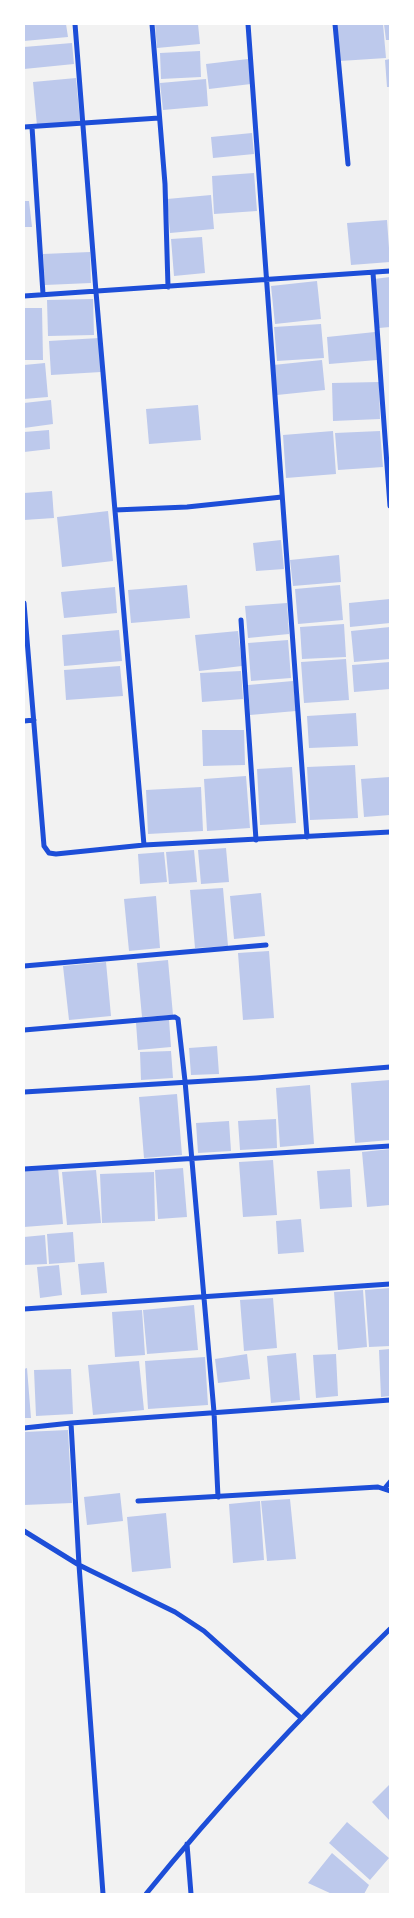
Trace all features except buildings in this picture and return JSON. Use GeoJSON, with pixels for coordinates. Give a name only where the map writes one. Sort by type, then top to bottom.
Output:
{"type":"FeatureCollection","features":[{"type":"Feature","properties":{"kind":"street"},"geometry":{"type":"LineString","coordinates":[[75,24],[96,292],[144,845]]}},
{"type":"Feature","properties":{"kind":"street"},"geometry":{"type":"LineString","coordinates":[[152,24],[164,184],[168,287]]}},
{"type":"Feature","properties":{"kind":"street"},"geometry":{"type":"LineString","coordinates":[[248,24],[307,837]]}},
{"type":"Feature","properties":{"kind":"street"},"geometry":{"type":"LineString","coordinates":[[335,24],[348,164]]}},
{"type":"Feature","properties":{"kind":"street"},"geometry":{"type":"LineString","coordinates":[[24,127],[159,118]]}},
{"type":"Feature","properties":{"kind":"street"},"geometry":{"type":"LineString","coordinates":[[32,127],[43,294]]}},
{"type":"Feature","properties":{"kind":"street"},"geometry":{"type":"LineString","coordinates":[[24,296],[390,271]]}},
{"type":"Feature","properties":{"kind":"street"},"geometry":{"type":"LineString","coordinates":[[373,272],[390,506]]}},
{"type":"Feature","properties":{"kind":"street"},"geometry":{"type":"LineString","coordinates":[[115,510],[187,507],[282,497]]}},
{"type":"Feature","properties":{"kind":"street"},"geometry":{"type":"LineString","coordinates":[[24,603],[44,846],[49,853],[56,854],[144,845],[390,832]]}},
{"type":"Feature","properties":{"kind":"street"},"geometry":{"type":"LineString","coordinates":[[241,620],[256,840]]}},
{"type":"Feature","properties":{"kind":"street"},"geometry":{"type":"LineString","coordinates":[[24,721],[34,720]]}},
{"type":"Feature","properties":{"kind":"street"},"geometry":{"type":"LineString","coordinates":[[24,966],[266,945]]}},
{"type":"Feature","properties":{"kind":"street"},"geometry":{"type":"LineString","coordinates":[[24,1030],[175,1017],[179,1023],[214,1412],[218,1497]]}},
{"type":"Feature","properties":{"kind":"street"},"geometry":{"type":"LineString","coordinates":[[24,1092],[256,1078],[390,1067]]}},
{"type":"Feature","properties":{"kind":"street"},"geometry":{"type":"LineString","coordinates":[[24,1168],[390,1146]]}},
{"type":"Feature","properties":{"kind":"street"},"geometry":{"type":"LineString","coordinates":[[24,1309],[390,1284]]}},
{"type":"Feature","properties":{"kind":"street"},"geometry":{"type":"LineString","coordinates":[[24,1428],[71,1422],[390,1400]]}},
{"type":"Feature","properties":{"kind":"street"},"geometry":{"type":"LineString","coordinates":[[71,1422],[79,1565],[103,1894]]}},
{"type":"Feature","properties":{"kind":"street"},"geometry":{"type":"LineString","coordinates":[[138,1501],[388,1490],[390,1482]]}},
{"type":"Feature","properties":{"kind":"street"},"geometry":{"type":"LineString","coordinates":[[24,1531],[79,1565],[175,1612],[204,1631],[301,1718]]}},
{"type":"Feature","properties":{"kind":"street"},"geometry":{"type":"LineString","coordinates":[[146,1894],[187,1844],[301,1718],[390,1629]]}},
{"type":"Feature","properties":{"kind":"street"},"geometry":{"type":"LineString","coordinates":[[187,1844],[191,1894]]}}]}
